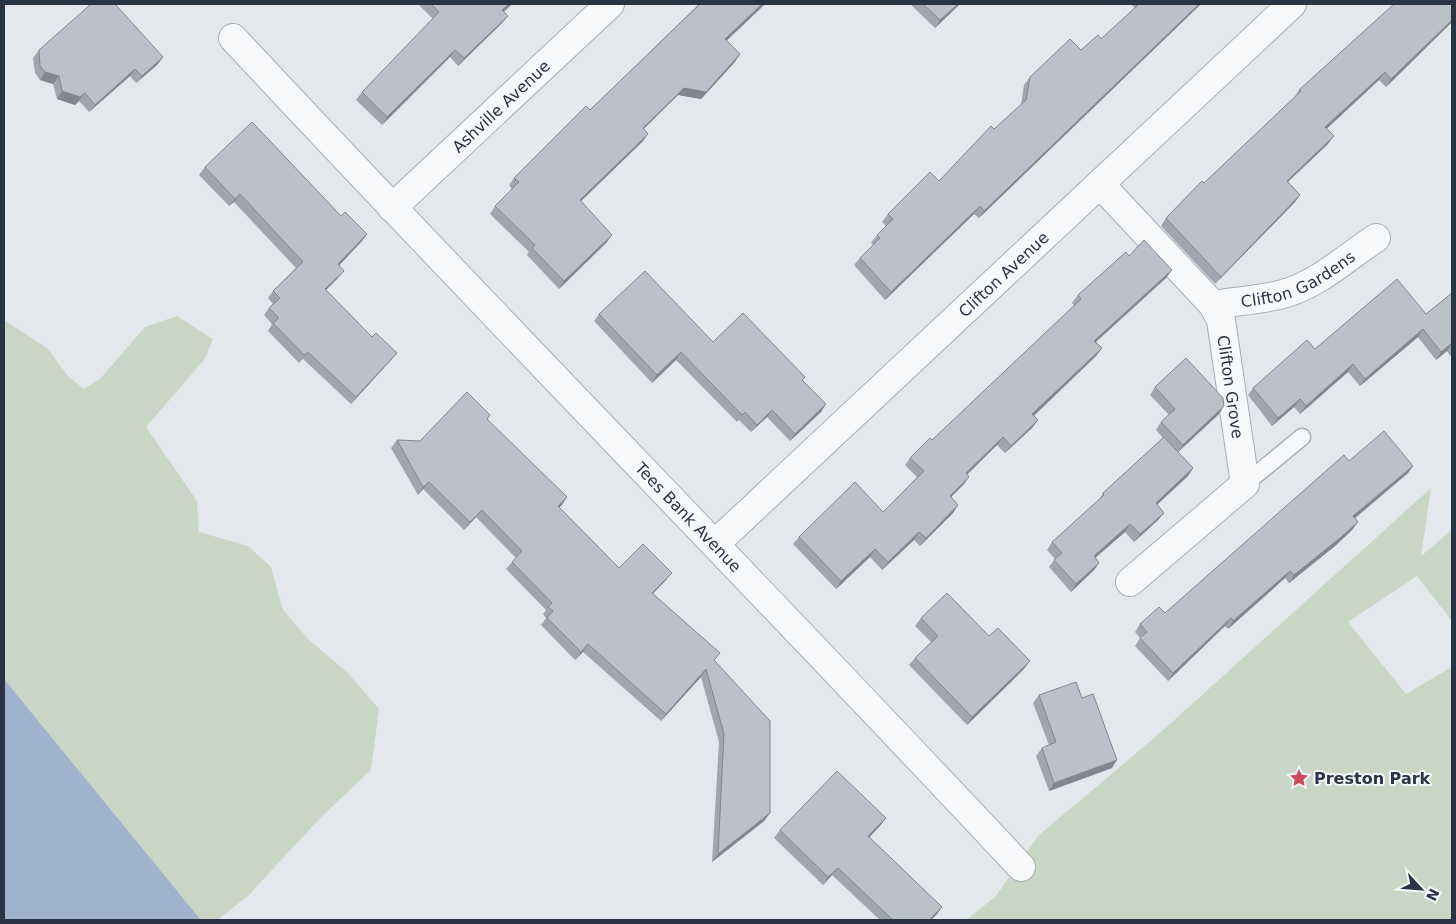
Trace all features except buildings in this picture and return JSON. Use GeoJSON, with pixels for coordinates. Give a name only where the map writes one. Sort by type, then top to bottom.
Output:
{"type":"FeatureCollection","features":[{"type":"Feature","properties":{"kind":"street","name":"Ashville Avenue"},"geometry":{"type":"LineString","coordinates":[[392,208],[610,4]]}},
{"type":"Feature","properties":{"kind":"street","name":"Clifton Avenue"},"geometry":{"type":"LineString","coordinates":[[715,544],[1292,4]]}},
{"type":"Feature","properties":{"kind":"street","name":"Tees Bank Avenue"},"geometry":{"type":"LineString","coordinates":[[234,38],[392,208],[715,544],[1021,867]]}},
{"type":"Feature","properties":{"kind":"street","name":"Clifton Grove"},"geometry":{"type":"LineString","coordinates":[[1100,184],[1214,305],[1221,320],[1246,484]]}},
{"type":"Feature","properties":{"kind":"street","name":"Clifton Gardens"},"geometry":{"type":"LineString","coordinates":[[1214,305],[1283,294],[1298,288],[1319,277],[1376,238]]}},
{"type":"Feature","properties":{"kind":"street"},"geometry":{"type":"LineString","coordinates":[[1130,582],[1246,484]]}},
{"type":"Feature","properties":{"kind":"lane"},"geometry":{"type":"LineString","coordinates":[[1246,484],[1302,437]]}},
{"type":"Feature","properties":{"kind":"green space"},"geometry":{"type":"Polygon","coordinates":[[[177,316],[213,339],[204,360],[146,427],[197,501],[199,532],[248,546],[271,567],[283,610],[309,640],[347,672],[379,709],[371,770],[323,815],[248,896],[217,920],[201,920],[4,679],[4,320],[47,348],[68,376],[84,389],[100,379],[145,327],[177,316]]]}},
{"type":"Feature","properties":{"kind":"green space","name":"Preston Park"},"geometry":{"type":"Polygon","coordinates":[[[1431,488],[1421,556],[1452,530],[1452,621],[1417,576],[1348,622],[1406,694],[1452,667],[1452,920],[966,920],[996,896],[1038,836],[1160,733],[1431,488]]]}},
{"type":"Feature","properties":{"kind":"water"},"geometry":{"type":"Polygon","coordinates":[[[4,679],[201,920],[4,920],[4,679]]]}},
{"type":"Feature","properties":{"kind":"place","name":"Preston Park"},"geometry":{"type":"Point","coordinates":[1299,778]}}]}
